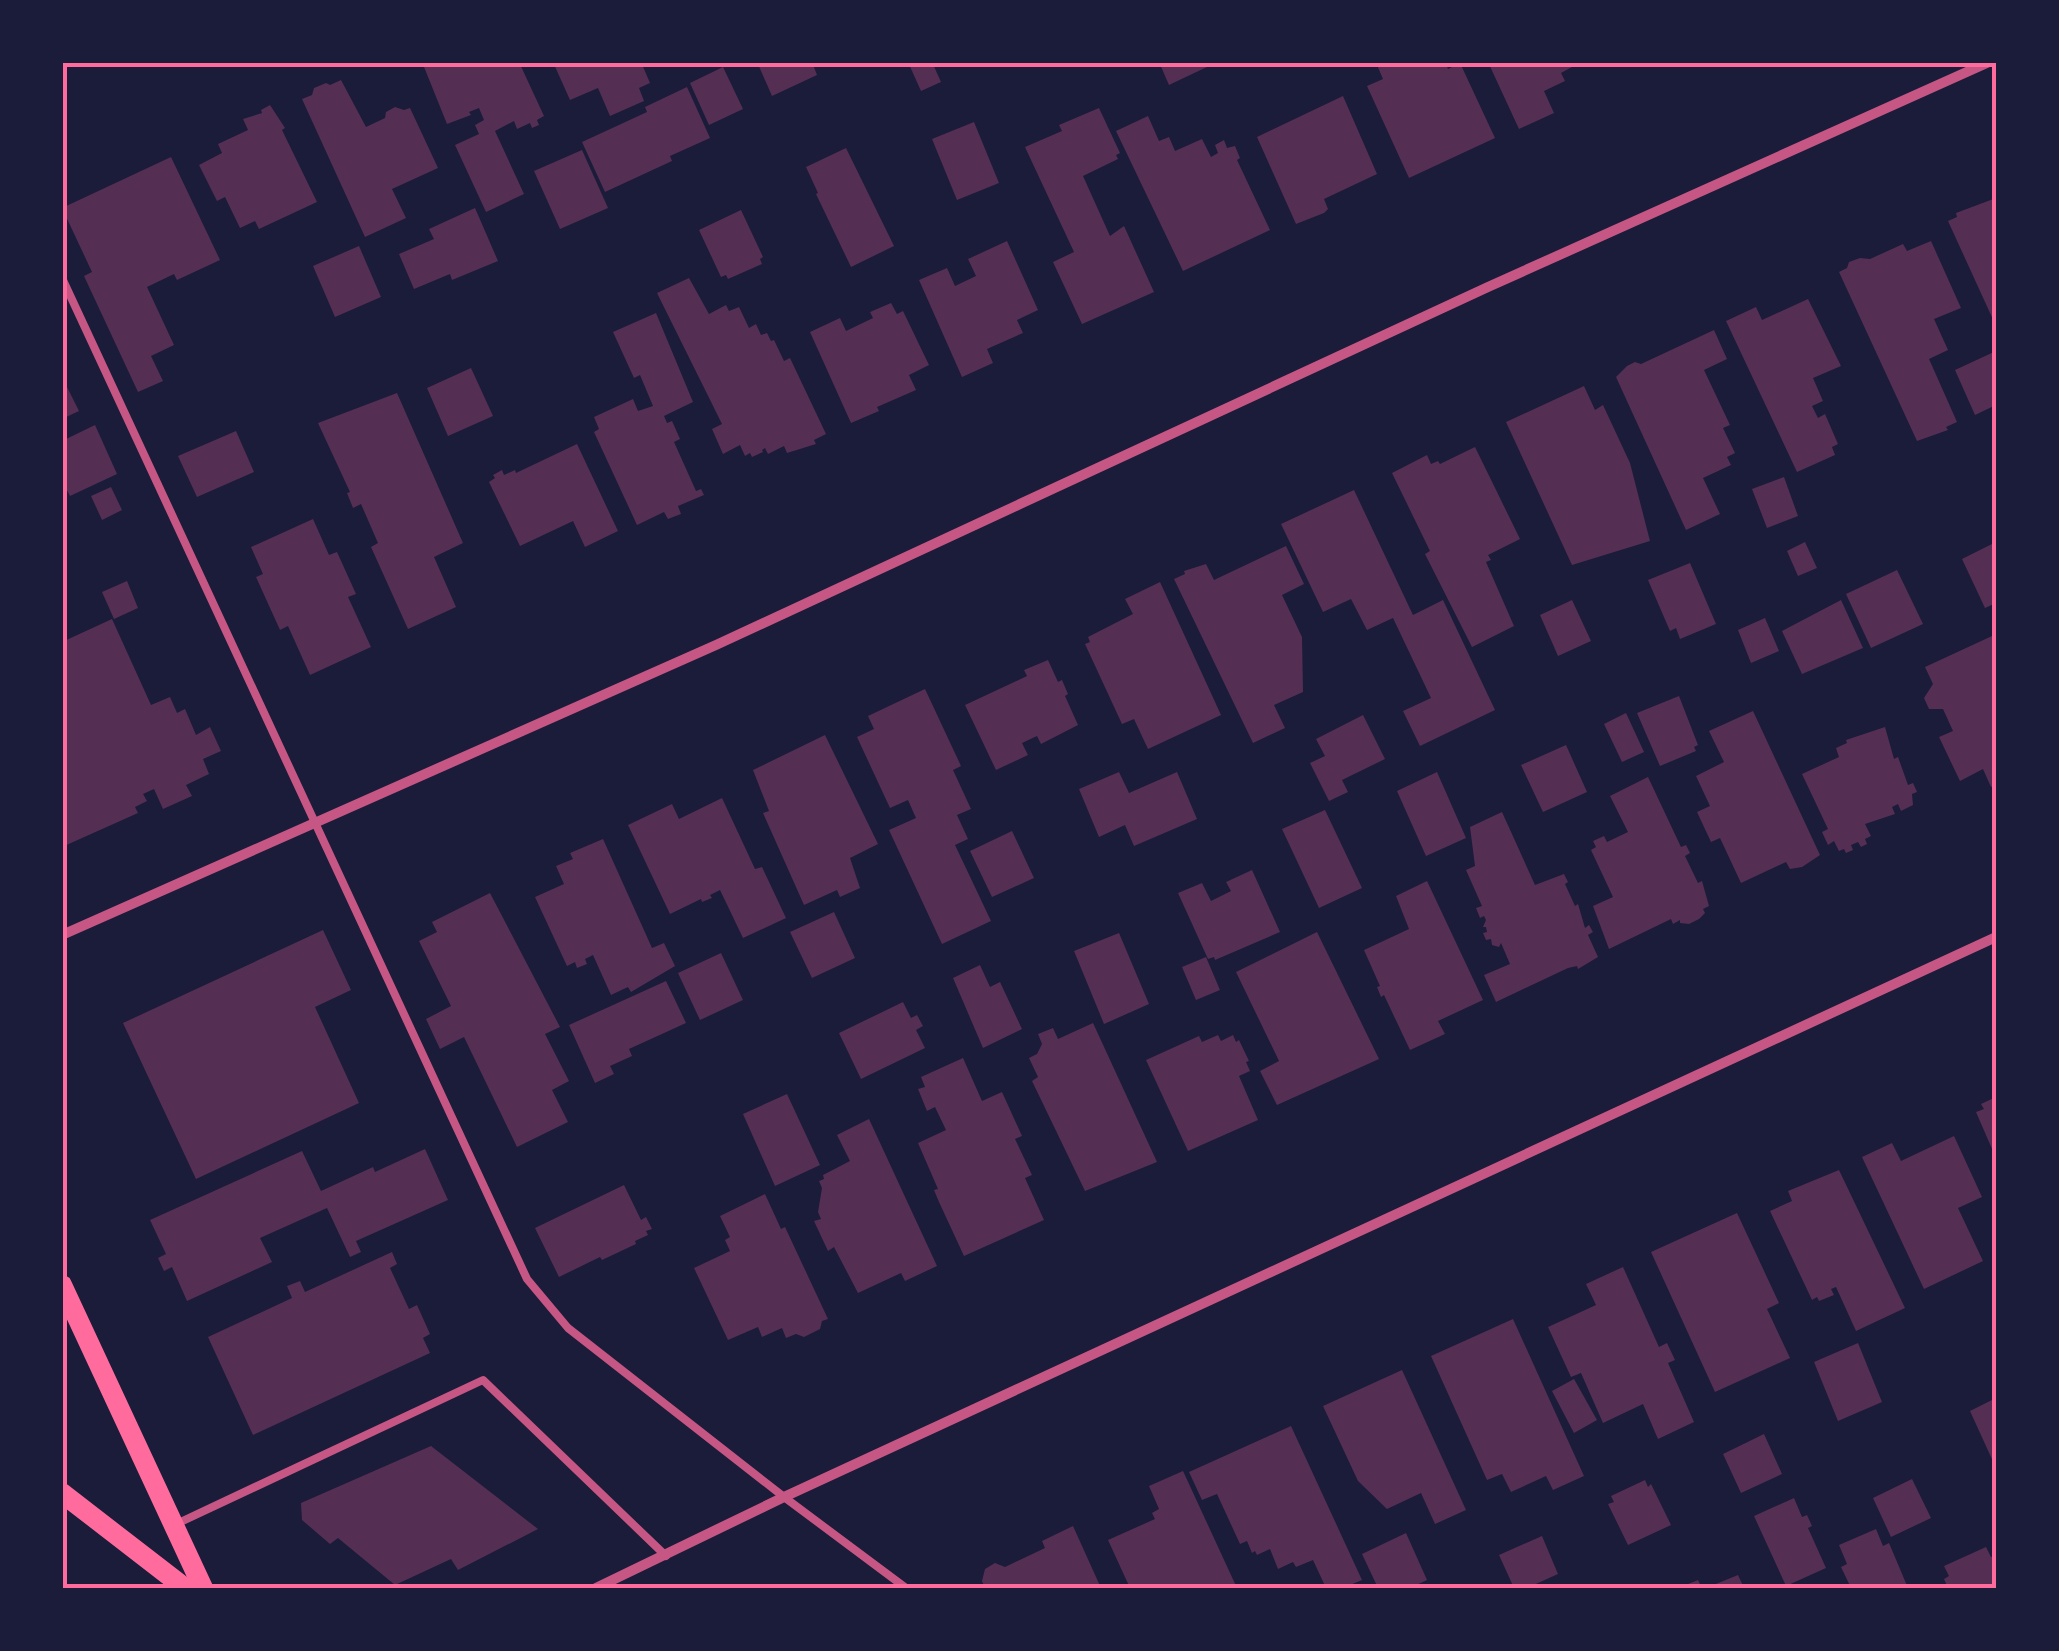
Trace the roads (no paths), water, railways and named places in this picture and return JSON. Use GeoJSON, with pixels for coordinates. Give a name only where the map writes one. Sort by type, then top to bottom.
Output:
{"type":"FeatureCollection","features":[{"type":"Feature","properties":{"kind":"main road"},"geometry":{"type":"LineString","coordinates":[[62,1286],[203,1588]]}},
{"type":"Feature","properties":{"kind":"main road"},"geometry":{"type":"LineString","coordinates":[[62,1492],[185,1588]]}},
{"type":"Feature","properties":{"kind":"street"},"geometry":{"type":"LineString","coordinates":[[62,935],[716,644],[1524,271],[1988,62]]}},
{"type":"Feature","properties":{"kind":"street"},"geometry":{"type":"LineString","coordinates":[[596,1588],[784,1497],[1996,937]]}},
{"type":"Feature","properties":{"kind":"lane"},"geometry":{"type":"LineString","coordinates":[[62,278],[527,1279],[568,1328],[906,1588]]}},
{"type":"Feature","properties":{"kind":"lane"},"geometry":{"type":"LineString","coordinates":[[174,1525],[483,1380],[666,1556]]}}]}
